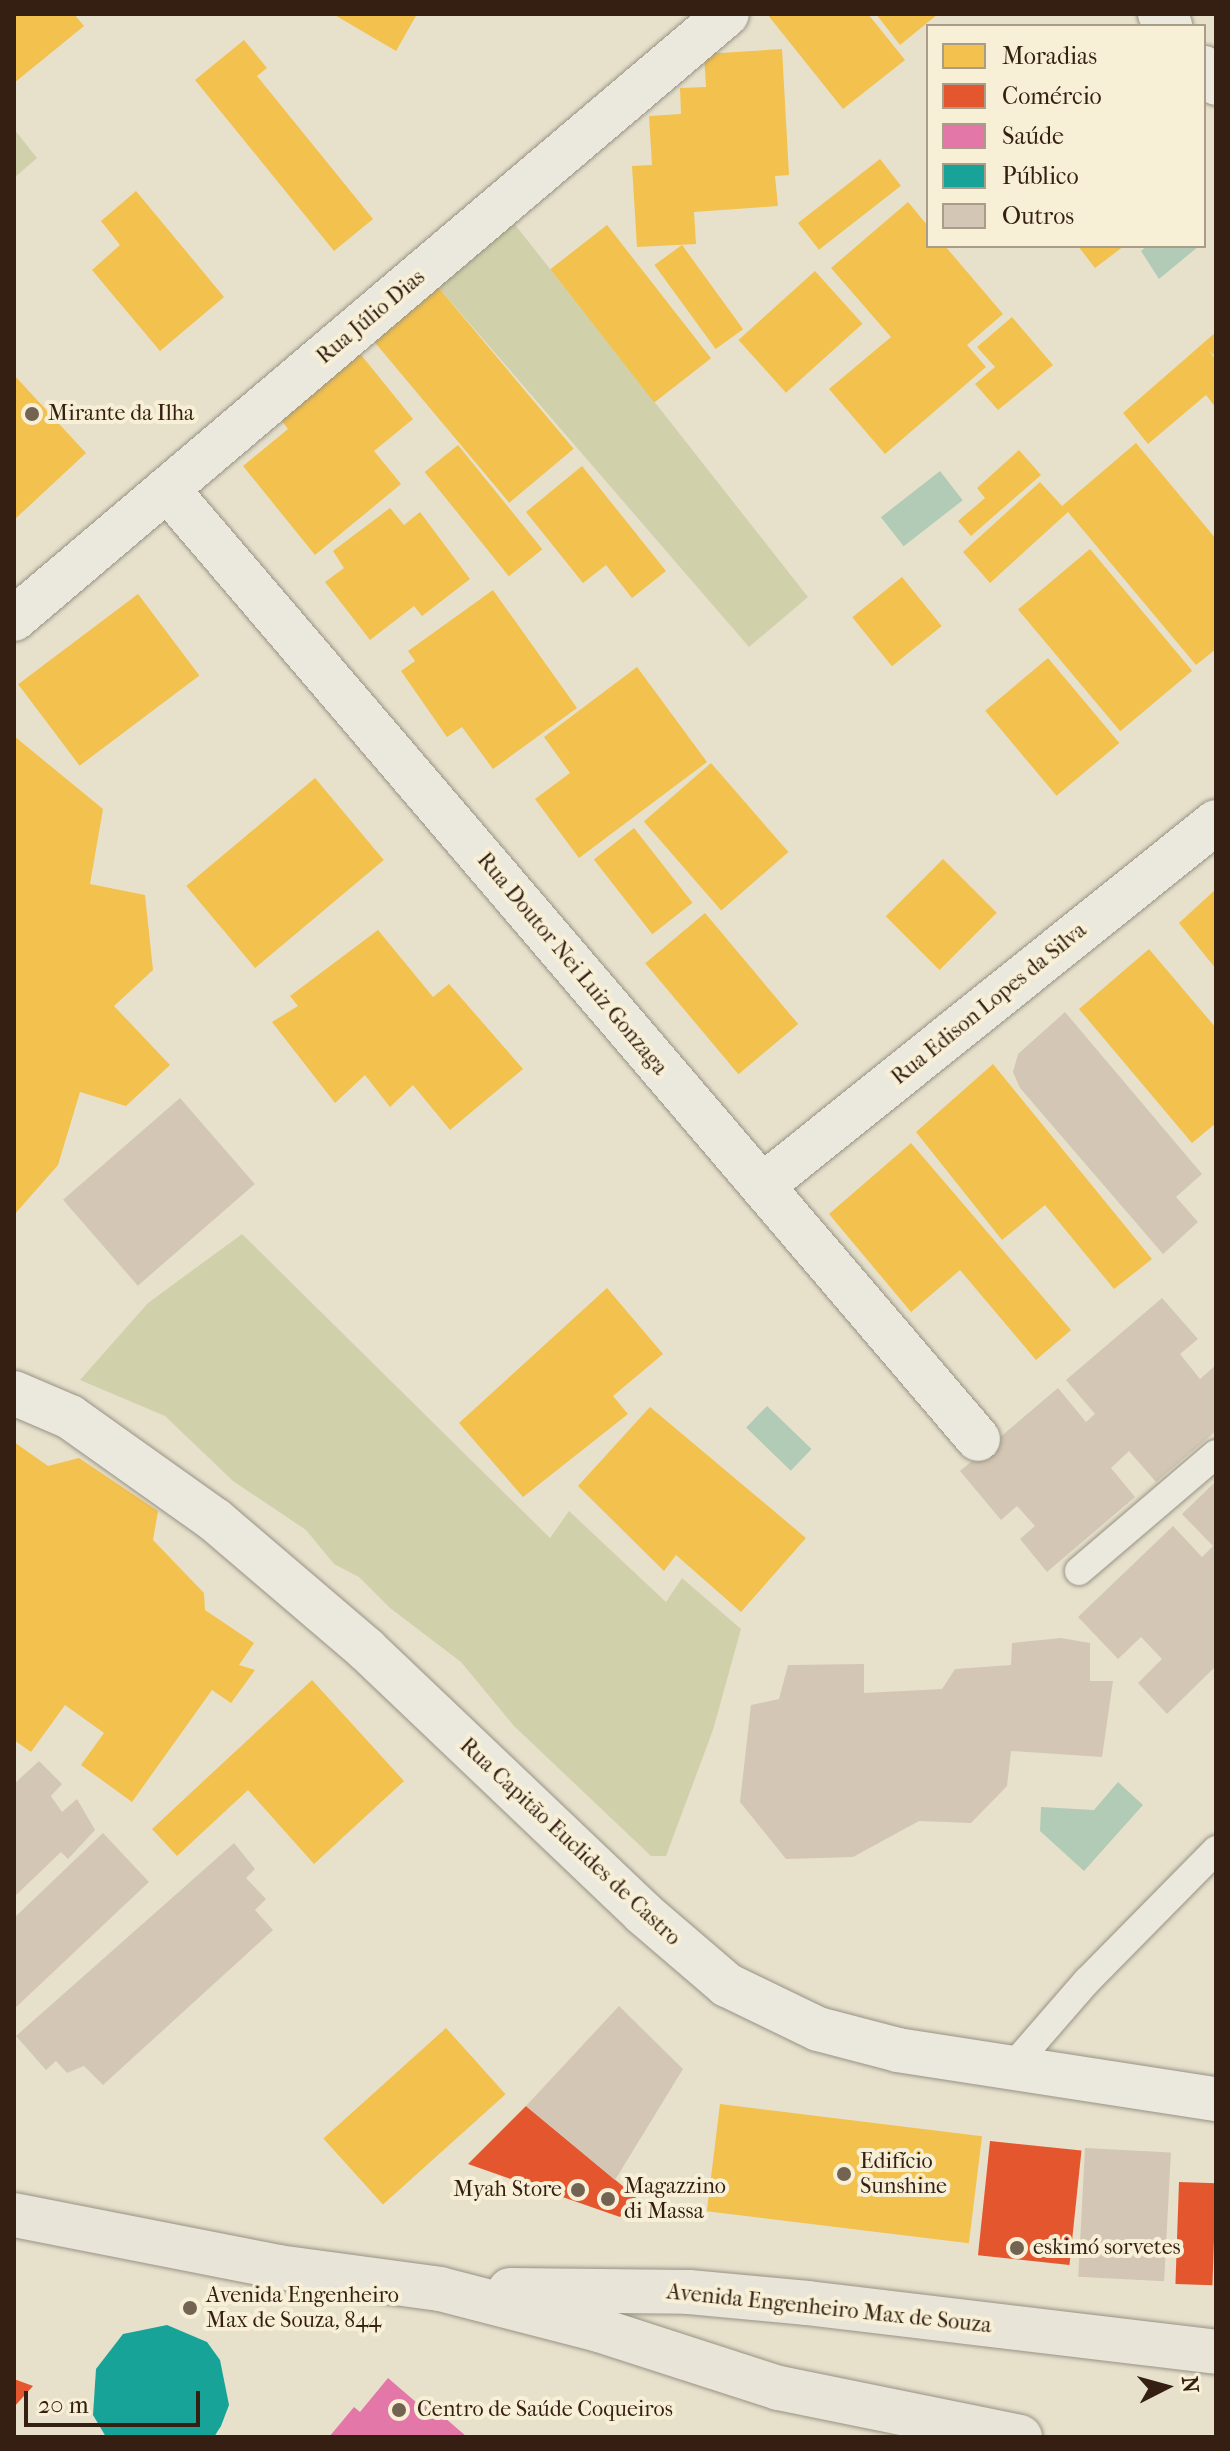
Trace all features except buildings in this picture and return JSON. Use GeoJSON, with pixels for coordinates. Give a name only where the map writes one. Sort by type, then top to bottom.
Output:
{"type":"FeatureCollection","features":[{"type":"Feature","properties":{"kind":"main road","name":"Avenida Engenheiro Max de Souza"},"geometry":{"type":"LineString","coordinates":[[14,2215],[278,2267],[440,2289],[599,2330],[779,2388],[1020,2437]]}},
{"type":"Feature","properties":{"kind":"main road","name":"Avenida Engenheiro Max de Souza"},"geometry":{"type":"LineString","coordinates":[[440,2289],[689,2292],[1216,2352]]}},
{"type":"Feature","properties":{"kind":"street","name":"Rua Júlio Dias"},"geometry":{"type":"LineString","coordinates":[[14,619],[727,14]]}},
{"type":"Feature","properties":{"kind":"street","name":"Rua Doutor Nei Luiz Gonzaga"},"geometry":{"type":"LineString","coordinates":[[167,489],[978,1439]]}},
{"type":"Feature","properties":{"kind":"street","name":"Rua Edison Lopes da Silva"},"geometry":{"type":"LineString","coordinates":[[762,1186],[1216,822]]}},
{"type":"Feature","properties":{"kind":"street","name":"Rua Capitão Euclides de Castro"},"geometry":{"type":"LineString","coordinates":[[14,1393],[70,1417],[215,1520],[366,1649],[643,1913],[727,1985],[818,2029],[898,2050],[1216,2099]]}},
{"type":"Feature","properties":{"kind":"lane"},"geometry":{"type":"LineString","coordinates":[[1079,1571],[1216,1454]]}},
{"type":"Feature","properties":{"kind":"lane"},"geometry":{"type":"LineString","coordinates":[[1013,2066],[1087,1981],[1216,1850]]}},
{"type":"Feature","properties":{"kind":"shaded area"},"geometry":{"type":"Polygon","coordinates":[[[14,129],[37,158],[14,178],[14,129]]]}},
{"type":"Feature","properties":{"kind":"shaded area"},"geometry":{"type":"Polygon","coordinates":[[[513,222],[808,597],[749,647],[438,287],[513,222]]]}},
{"type":"Feature","properties":{"kind":"shaded area"},"geometry":{"type":"Polygon","coordinates":[[[1145,248],[1197,248],[1159,279],[1141,251],[1145,248]]]}},
{"type":"Feature","properties":{"kind":"shaded area"},"geometry":{"type":"Polygon","coordinates":[[[940,471],[963,500],[904,546],[881,517],[940,471]]]}},
{"type":"Feature","properties":{"kind":"shaded area"},"geometry":{"type":"Polygon","coordinates":[[[242,1234],[550,1538],[569,1511],[666,1602],[682,1578],[741,1629],[713,1730],[666,1856],[651,1856],[514,1726],[461,1662],[390,1608],[359,1577],[334,1564],[306,1530],[233,1481],[165,1416],[80,1380],[148,1303],[242,1234]]]}},
{"type":"Feature","properties":{"kind":"shaded area"},"geometry":{"type":"Polygon","coordinates":[[[767,1406],[812,1449],[791,1471],[746,1428],[767,1406]]]}},
{"type":"Feature","properties":{"kind":"shaded area"},"geometry":{"type":"Polygon","coordinates":[[[1118,1782],[1143,1805],[1084,1871],[1040,1831],[1041,1807],[1094,1810],[1118,1782]]]}},
{"type":"Feature","properties":{"kind":"place","name":"Mirante da Ilha"},"geometry":{"type":"Point","coordinates":[32,414]}},
{"type":"Feature","properties":{"kind":"place","name":"Edifício Sunshine"},"geometry":{"type":"Point","coordinates":[844,2174]}},
{"type":"Feature","properties":{"kind":"place","name":"Myah Store"},"geometry":{"type":"Point","coordinates":[578,2190]}},
{"type":"Feature","properties":{"kind":"place","name":"Magazzino di Massa"},"geometry":{"type":"Point","coordinates":[608,2199]}},
{"type":"Feature","properties":{"kind":"place","name":"eskimó sorvetes"},"geometry":{"type":"Point","coordinates":[1017,2248]}},
{"type":"Feature","properties":{"kind":"place","name":"Avenida Engenheiro Max de Souza, 844"},"geometry":{"type":"Point","coordinates":[190,2308]}},
{"type":"Feature","properties":{"kind":"place","name":"Centro de Saúde Coqueiros"},"geometry":{"type":"Point","coordinates":[399,2410]}}]}
